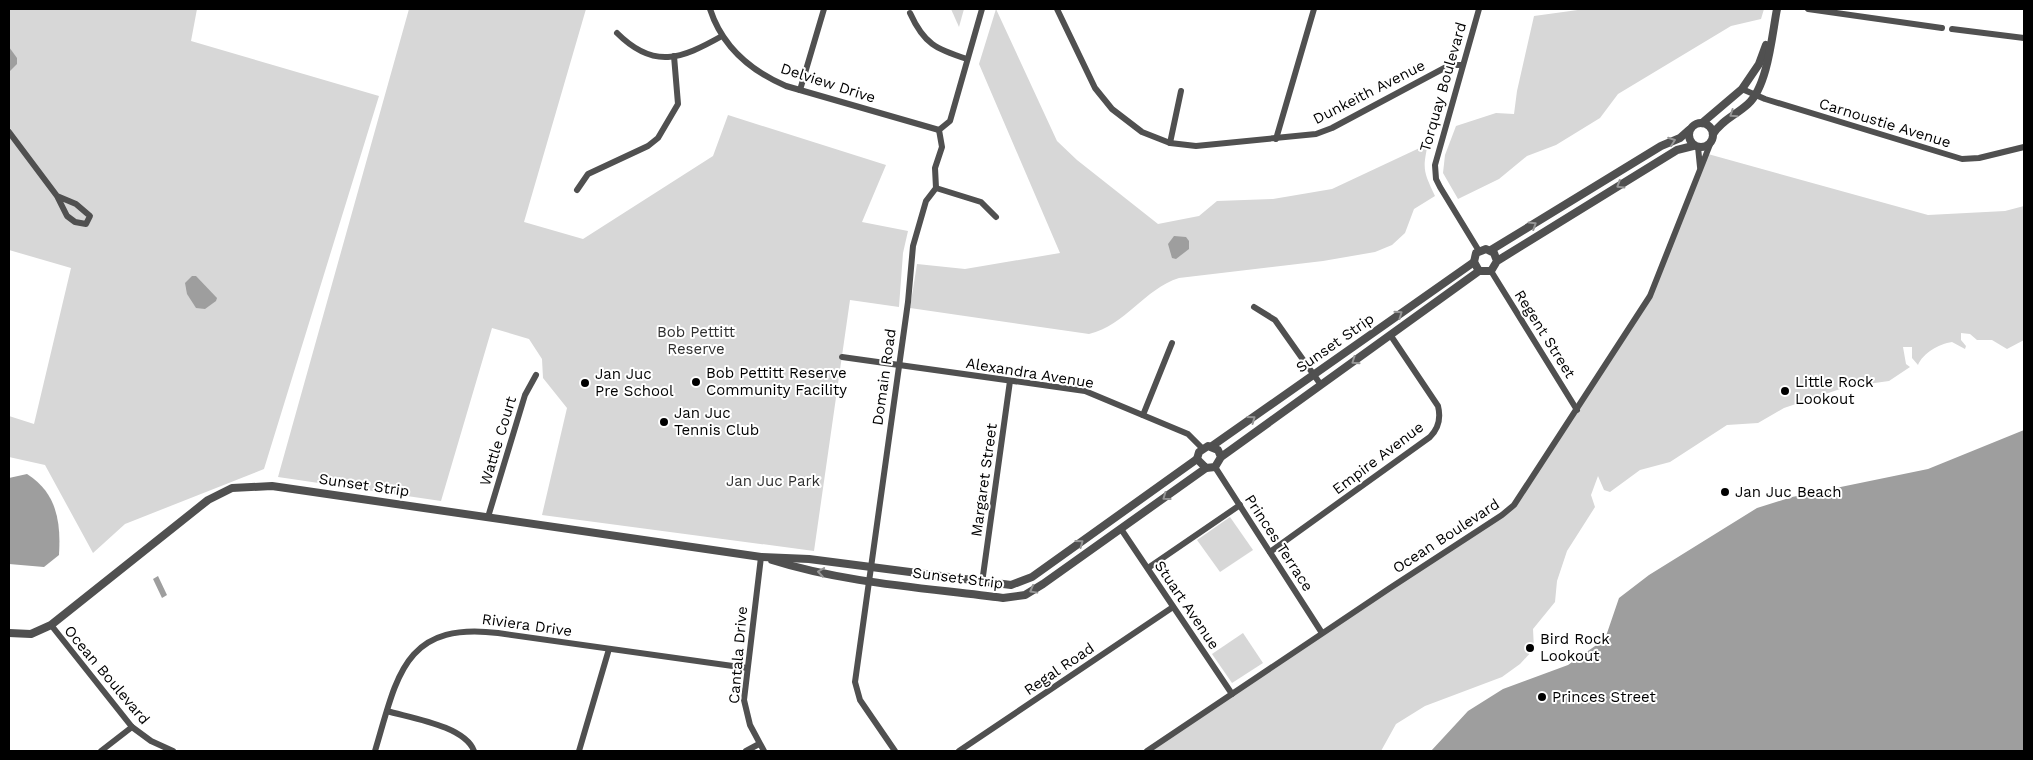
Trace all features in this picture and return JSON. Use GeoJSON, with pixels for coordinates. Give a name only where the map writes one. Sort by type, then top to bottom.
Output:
{"type":"FeatureCollection","features":[{"type":"Feature","properties":{"kind":"street","name":"Delview Drive"},"geometry":{"type":"LineString","coordinates":[[710,9],[722,36],[737,54],[753,68],[775,81],[939,130]]}},
{"type":"Feature","properties":{"kind":"street"},"geometry":{"type":"LineString","coordinates":[[800,90],[824,9]]}},
{"type":"Feature","properties":{"kind":"street"},"geometry":{"type":"LineString","coordinates":[[939,130],[950,121],[982,9]]}},
{"type":"Feature","properties":{"kind":"street","name":"Dunkeith Avenue"},"geometry":{"type":"LineString","coordinates":[[1057,9],[1095,88],[1104,100],[1130,125],[1170,143],[1196,146],[1276,139],[1324,132],[1450,65],[1462,65]]}},
{"type":"Feature","properties":{"kind":"street"},"geometry":{"type":"LineString","coordinates":[[1276,139],[1314,9]]}},
{"type":"Feature","properties":{"kind":"street","name":"Torquay Boulevard"},"geometry":{"type":"LineString","coordinates":[[1479,9],[1435,158],[1435,172],[1444,195],[1479,251]]}},
{"type":"Feature","properties":{"kind":"street"},"geometry":{"type":"LineString","coordinates":[[1777,9],[1767,61],[1755,96],[1748,104],[1725,120],[1713,134],[1711,142],[1705,147],[1696,146],[1677,150],[1497,261],[1491,271],[1480,271],[1474,262],[1479,251],[1491,250],[1660,146],[1684,136],[1695,124],[1702,123],[1742,89],[1763,53],[1777,9]]}},
{"type":"Feature","properties":{"kind":"street"},"geometry":{"type":"LineString","coordinates":[[1808,9],[1942,28]]}},
{"type":"Feature","properties":{"kind":"street"},"geometry":{"type":"LineString","coordinates":[[910,13],[918,31],[930,43],[947,52],[967,59]]}},
{"type":"Feature","properties":{"kind":"street"},"geometry":{"type":"LineString","coordinates":[[1952,29],[2024,38]]}},
{"type":"Feature","properties":{"kind":"street"},"geometry":{"type":"LineString","coordinates":[[617,33],[630,46],[645,54],[674,56],[693,52],[722,36]]}},
{"type":"Feature","properties":{"kind":"street"},"geometry":{"type":"LineString","coordinates":[[577,190],[588,174],[648,146],[658,138],[678,104],[674,56]]}},
{"type":"Feature","properties":{"kind":"street","name":"Carnoustie Avenue"},"geometry":{"type":"LineString","coordinates":[[1742,89],[1755,96],[1962,159],[1979,158],[2024,147]]}},
{"type":"Feature","properties":{"kind":"street"},"geometry":{"type":"LineString","coordinates":[[1170,143],[1181,91]]}},
{"type":"Feature","properties":{"kind":"street"},"geometry":{"type":"LineString","coordinates":[[1702,123],[1710,128],[1713,134]]}},
{"type":"Feature","properties":{"kind":"street","name":"Domain Road"},"geometry":{"type":"LineString","coordinates":[[895,751],[860,700],[855,688],[870,567],[899,366],[913,246],[926,201],[936,188],[935,168],[942,147],[939,130]]}},
{"type":"Feature","properties":{"kind":"street"},"geometry":{"type":"LineString","coordinates":[[1689,130],[1688,137],[1696,146]]}},
{"type":"Feature","properties":{"kind":"street"},"geometry":{"type":"LineString","coordinates":[[9,132],[57,196],[68,216],[74,222],[86,224],[90,216],[86,210],[57,196]]}},
{"type":"Feature","properties":{"kind":"street","name":"Ocean Boulevard"},"geometry":{"type":"LineString","coordinates":[[1147,751],[1508,510],[1577,410],[1650,296],[1711,142]]}},
{"type":"Feature","properties":{"kind":"street","name":"Ocean Boulevard"},"geometry":{"type":"LineString","coordinates":[[1696,146],[1701,157],[1700,170]]}},
{"type":"Feature","properties":{"kind":"street"},"geometry":{"type":"LineString","coordinates":[[936,188],[981,202],[996,217]]}},
{"type":"Feature","properties":{"kind":"street"},"geometry":{"type":"LineString","coordinates":[[1491,250],[1497,261]]}},
{"type":"Feature","properties":{"kind":"street","name":"Sunset Strip"},"geometry":{"type":"LineString","coordinates":[[1202,448],[1212,446],[1474,262]]}},
{"type":"Feature","properties":{"kind":"street","name":"Sunset Strip"},"geometry":{"type":"LineString","coordinates":[[761,557],[800,569],[869,580],[1003,598],[1017,597],[1038,588],[1206,468],[1215,467],[1220,457],[1480,271]]}},
{"type":"Feature","properties":{"kind":"street","name":"Regent Street"},"geometry":{"type":"LineString","coordinates":[[1491,271],[1577,410]]}},
{"type":"Feature","properties":{"kind":"street"},"geometry":{"type":"LineString","coordinates":[[1254,307],[1275,320],[1321,385]]}},
{"type":"Feature","properties":{"kind":"street","name":"Empire Avenue"},"geometry":{"type":"LineString","coordinates":[[1270,552],[1430,438],[1437,428],[1440,417],[1438,406],[1391,336]]}},
{"type":"Feature","properties":{"kind":"street"},"geometry":{"type":"LineString","coordinates":[[1143,415],[1172,343]]}},
{"type":"Feature","properties":{"kind":"street","name":"Alexandra Avenue"},"geometry":{"type":"LineString","coordinates":[[842,357],[1085,392],[1188,434],[1202,448]]}},
{"type":"Feature","properties":{"kind":"street","name":"Wattle Court"},"geometry":{"type":"LineString","coordinates":[[488,517],[525,395],[536,375]]}},
{"type":"Feature","properties":{"kind":"street","name":"Margaret Street"},"geometry":{"type":"LineString","coordinates":[[982,583],[1010,381]]}},
{"type":"Feature","properties":{"kind":"street"},"geometry":{"type":"LineString","coordinates":[[1212,446],[1218,450],[1220,457]]}},
{"type":"Feature","properties":{"kind":"street"},"geometry":{"type":"LineString","coordinates":[[1202,448],[1197,459],[1206,468]]}},
{"type":"Feature","properties":{"kind":"street","name":"Sunset Strip"},"geometry":{"type":"LineString","coordinates":[[9,633],[31,634],[51,625],[208,500],[232,488],[272,486],[761,557],[809,559],[982,583],[1011,585],[1025,581],[1197,459]]}},
{"type":"Feature","properties":{"kind":"street","name":"Princes Terrace"},"geometry":{"type":"LineString","coordinates":[[1215,467],[1322,633]]}},
{"type":"Feature","properties":{"kind":"street"},"geometry":{"type":"LineString","coordinates":[[1148,568],[1240,505]]}},
{"type":"Feature","properties":{"kind":"street","name":"Stuart Avenue"},"geometry":{"type":"LineString","coordinates":[[1121,529],[1232,694]]}},
{"type":"Feature","properties":{"kind":"street","name":"Cantala Drive"},"geometry":{"type":"LineString","coordinates":[[761,557],[745,706],[750,725],[764,751]]}},
{"type":"Feature","properties":{"kind":"street","name":"Regal Road"},"geometry":{"type":"LineString","coordinates":[[959,751],[1173,607]]}},
{"type":"Feature","properties":{"kind":"street","name":"Ocean Boulevard"},"geometry":{"type":"LineString","coordinates":[[51,625],[132,727],[151,741],[173,751]]}},
{"type":"Feature","properties":{"kind":"street","name":"Riviera Drive"},"geometry":{"type":"LineString","coordinates":[[375,751],[394,687],[407,662],[431,641],[449,633],[480,631],[748,668]]}},
{"type":"Feature","properties":{"kind":"street"},"geometry":{"type":"LineString","coordinates":[[579,751],[609,649]]}},
{"type":"Feature","properties":{"kind":"street"},"geometry":{"type":"LineString","coordinates":[[387,711],[454,730],[471,743],[474,751]]}},
{"type":"Feature","properties":{"kind":"street"},"geometry":{"type":"LineString","coordinates":[[102,751],[132,727]]}},
{"type":"Feature","properties":{"kind":"street"},"geometry":{"type":"LineString","coordinates":[[746,751],[759,744]]}},
{"type":"Feature","properties":{"kind":"green space"},"geometry":{"type":"Polygon","coordinates":[[[9,9],[197,9],[191,41],[379,96],[264,469],[125,524],[93,553],[45,465],[9,457],[9,416],[34,424],[71,268],[9,250],[9,9]]]}},
{"type":"Feature","properties":{"kind":"green space"},"geometry":{"type":"Polygon","coordinates":[[[409,9],[586,9],[524,222],[583,239],[713,156],[728,115],[886,165],[862,222],[908,231],[903,253],[899,307],[850,300],[814,551],[542,515],[567,408],[543,378],[542,359],[529,339],[492,328],[441,501],[278,477],[409,9]]]}},
{"type":"Feature","properties":{"kind":"green space"},"geometry":{"type":"Polygon","coordinates":[[[951,9],[964,9],[959,27],[951,9]]]}},
{"type":"Feature","properties":{"kind":"green space"},"geometry":{"type":"Polygon","coordinates":[[[996,9],[1057,141],[1077,160],[1158,224],[1199,216],[1217,201],[1273,199],[1332,189],[1428,144],[1425,171],[1435,196],[1414,209],[1405,233],[1392,245],[1375,252],[1323,261],[1179,278],[1155,290],[1114,323],[1089,334],[910,308],[917,264],[965,269],[1060,253],[979,64],[996,9]]]}},
{"type":"Feature","properties":{"kind":"green space"},"geometry":{"type":"Polygon","coordinates":[[[1585,9],[1764,9],[1761,19],[1731,26],[1618,94],[1600,118],[1556,145],[1527,156],[1499,179],[1458,199],[1443,173],[1445,155],[1456,126],[1496,113],[1514,114],[1517,91],[1534,16],[1585,9]]]}},
{"type":"Feature","properties":{"kind":"green space"},"geometry":{"type":"Polygon","coordinates":[[[1708,154],[1928,215],[2005,211],[2024,206],[2024,340],[2007,349],[1992,340],[1977,340],[1970,334],[1961,333],[1961,340],[1966,346],[1965,349],[1952,342],[1942,345],[1928,353],[1918,365],[1912,358],[1912,347],[1903,347],[1906,364],[1910,367],[1889,381],[1846,387],[1784,408],[1758,423],[1727,425],[1670,462],[1640,470],[1610,492],[1604,490],[1598,476],[1591,495],[1595,507],[1567,551],[1557,581],[1555,602],[1533,629],[1534,649],[1520,664],[1502,677],[1425,706],[1396,724],[1381,751],[1147,751],[1508,510],[1641,313],[1708,154]]]}},
{"type":"Feature","properties":{"kind":"green space"},"geometry":{"type":"Polygon","coordinates":[[[1230,517],[1253,550],[1220,572],[1197,540],[1230,517]]]}},
{"type":"Feature","properties":{"kind":"green space"},"geometry":{"type":"Polygon","coordinates":[[[1243,633],[1263,663],[1232,683],[1212,654],[1243,633]]]}},
{"type":"Feature","properties":{"kind":"shaded area"},"geometry":{"type":"Polygon","coordinates":[[[9,47],[17,58],[17,64],[9,72],[9,47]]]}},
{"type":"Feature","properties":{"kind":"shaded area"},"geometry":{"type":"Polygon","coordinates":[[[1174,236],[1186,237],[1189,241],[1189,249],[1176,259],[1172,258],[1168,244],[1174,236]]]}},
{"type":"Feature","properties":{"kind":"shaded area"},"geometry":{"type":"Polygon","coordinates":[[[192,276],[196,276],[217,298],[216,301],[205,309],[196,308],[187,294],[185,283],[192,276]]]}},
{"type":"Feature","properties":{"kind":"shaded area"},"geometry":{"type":"Polygon","coordinates":[[[2024,430],[2024,751],[1431,751],[1468,711],[1503,689],[1568,665],[1605,639],[1619,598],[1649,575],[1757,508],[1792,497],[1928,469],[2024,430]]]}},
{"type":"Feature","properties":{"kind":"shaded area"},"geometry":{"type":"Polygon","coordinates":[[[27,474],[45,490],[51,499],[58,520],[59,555],[44,567],[9,564],[9,478],[27,474]]]}},
{"type":"Feature","properties":{"kind":"shaded area"},"geometry":{"type":"Polygon","coordinates":[[[158,576],[167,595],[162,598],[153,579],[158,576]]]}},
{"type":"Feature","properties":{"kind":"place","name":"Bob Pettitt Reserve Community Facility"},"geometry":{"type":"Point","coordinates":[696,382]}},
{"type":"Feature","properties":{"kind":"place","name":"Jan Juc Pre School"},"geometry":{"type":"Point","coordinates":[585,383]}},
{"type":"Feature","properties":{"kind":"place","name":"Little Rock Lookout"},"geometry":{"type":"Point","coordinates":[1785,391]}},
{"type":"Feature","properties":{"kind":"place","name":"Jan Juc Tennis Club"},"geometry":{"type":"Point","coordinates":[664,422]}},
{"type":"Feature","properties":{"kind":"place","name":"Jan Juc Beach"},"geometry":{"type":"Point","coordinates":[1725,492]}},
{"type":"Feature","properties":{"kind":"place","name":"Bird Rock Lookout"},"geometry":{"type":"Point","coordinates":[1530,648]}},
{"type":"Feature","properties":{"kind":"place","name":"Princes Street"},"geometry":{"type":"Point","coordinates":[1542,697]}},
{"type":"Feature","properties":{"kind":"park label","name":"Bob Pettitt Reserve"},"geometry":{"type":"Point","coordinates":[696,340]}},
{"type":"Feature","properties":{"kind":"park label","name":"Jan Juc Park"},"geometry":{"type":"Point","coordinates":[773,481]}}]}
